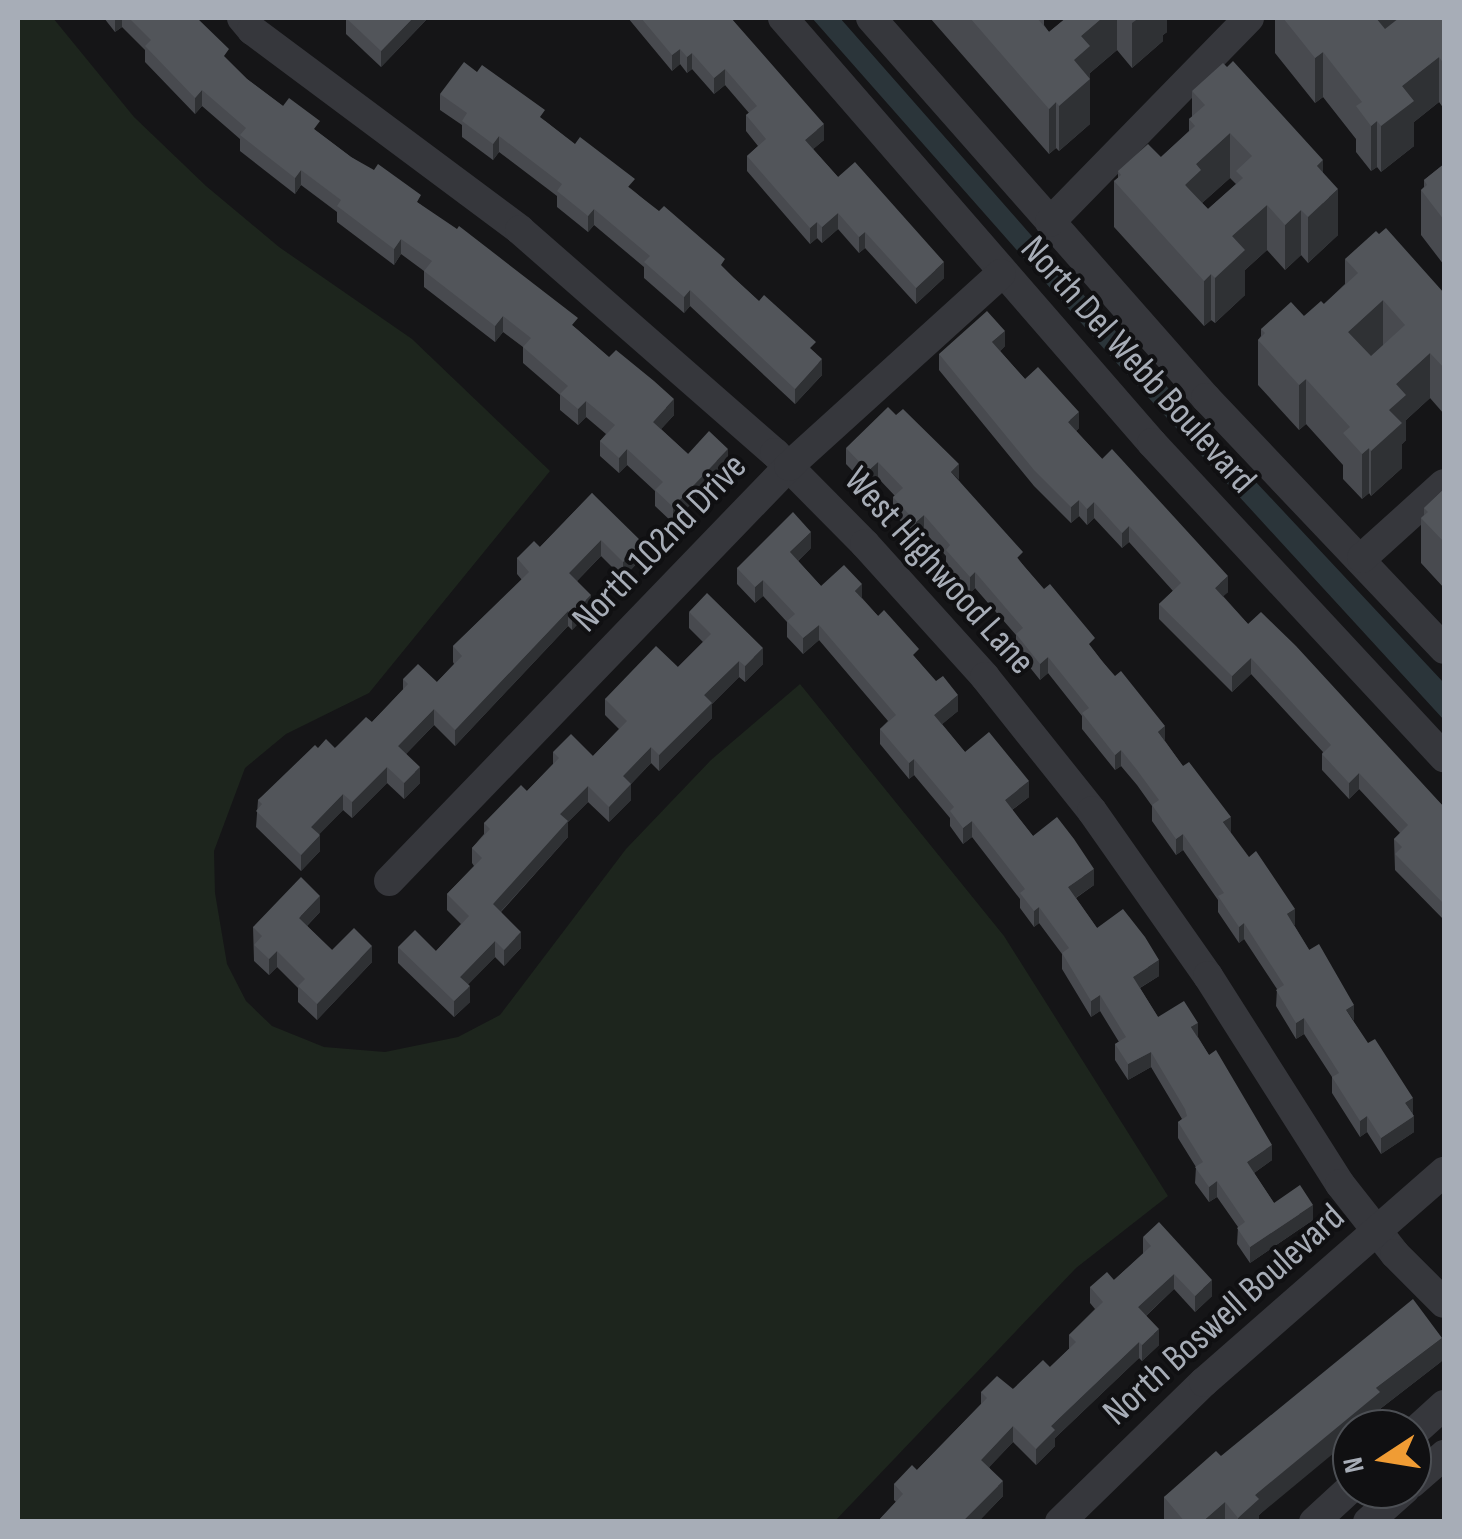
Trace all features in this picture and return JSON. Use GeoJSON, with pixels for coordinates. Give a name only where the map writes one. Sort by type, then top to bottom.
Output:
{"type":"FeatureCollection","features":[{"type":"Feature","properties":{"kind":"street","name":"North Del Webb Boulevard"},"geometry":{"type":"LineString","coordinates":[[782,18],[1001,274],[1444,756]]}},
{"type":"Feature","properties":{"kind":"street","name":"North Del Webb Boulevard"},"geometry":{"type":"LineString","coordinates":[[871,18],[1206,398],[1362,558],[1444,650]]}},
{"type":"Feature","properties":{"kind":"street"},"geometry":{"type":"LineString","coordinates":[[1050,222],[1249,18]]}},
{"type":"Feature","properties":{"kind":"street","name":"West Highwood Lane"},"geometry":{"type":"LineString","coordinates":[[252,22],[520,230],[789,466],[948,634],[1092,810],[1200,964],[1320,1157],[1376,1232],[1444,1302]]}},
{"type":"Feature","properties":{"kind":"street","name":"North 102nd Drive"},"geometry":{"type":"LineString","coordinates":[[389,881],[789,466],[1001,274]]}},
{"type":"Feature","properties":{"kind":"street"},"geometry":{"type":"LineString","coordinates":[[1362,558],[1444,484]]}},
{"type":"Feature","properties":{"kind":"street","name":"North Boswell Boulevard"},"geometry":{"type":"LineString","coordinates":[[1060,1522],[1204,1382],[1444,1172]]}},
{"type":"Feature","properties":{"kind":"shaded area"},"geometry":{"type":"Polygon","coordinates":[[[18,18],[53,18],[134,117],[206,186],[279,247],[412,339],[550,471],[369,693],[286,734],[245,768],[214,851],[215,893],[227,964],[246,1001],[272,1026],[324,1047],[385,1052],[458,1037],[500,1015],[626,849],[711,760],[800,684],[1004,936],[1168,1196],[1076,1268],[835,1521],[18,1521],[18,18]]]}},
{"type":"Feature","properties":{"kind":"shaded area"},"geometry":{"type":"Polygon","coordinates":[[[812,18],[840,18],[1125,342],[1444,683],[1444,720],[1113,359],[812,18]]]}},
{"type":"Feature","properties":{"kind":"building"},"geometry":{"type":"Polygon","coordinates":[[[129,18],[197,18],[229,49],[224,56],[247,79],[283,106],[289,98],[320,121],[314,129],[351,157],[374,170],[378,164],[421,195],[417,202],[457,229],[459,226],[578,318],[572,325],[609,357],[616,350],[654,381],[674,399],[653,422],[688,454],[709,431],[728,449],[673,507],[655,490],[663,482],[627,449],[619,458],[600,441],[615,425],[586,401],[578,409],[560,394],[568,386],[523,347],[531,338],[503,316],[495,326],[424,271],[432,261],[401,239],[394,249],[337,206],[341,200],[301,170],[295,178],[240,135],[246,128],[202,90],[195,98],[145,46],[151,40],[129,18]]]}},
{"type":"Feature","properties":{"kind":"building"},"geometry":{"type":"Polygon","coordinates":[[[346,18],[413,18],[381,51],[346,18]]]}},
{"type":"Feature","properties":{"kind":"building"},"geometry":{"type":"Polygon","coordinates":[[[641,18],[731,18],[824,124],[805,140],[838,177],[855,162],[944,262],[916,288],[865,232],[859,237],[838,213],[822,227],[817,222],[810,228],[747,156],[766,139],[746,115],[757,106],[725,69],[714,78],[692,53],[687,57],[680,49],[672,55],[641,18]]]}},
{"type":"Feature","properties":{"kind":"building"},"geometry":{"type":"Polygon","coordinates":[[[970,18],[1037,18],[1049,32],[1066,18],[1102,18],[1081,36],[1090,46],[1074,60],[1090,79],[1059,106],[1056,102],[1049,109],[970,18]]]}},
{"type":"Feature","properties":{"kind":"building"},"geometry":{"type":"Polygon","coordinates":[[[1283,18],[1376,18],[1385,29],[1399,18],[1444,18],[1444,64],[1439,57],[1402,86],[1414,101],[1381,126],[1377,121],[1371,126],[1356,106],[1362,102],[1323,52],[1315,58],[1283,18]]]}},
{"type":"Feature","properties":{"kind":"building"},"geometry":{"type":"Polygon","coordinates":[[[1233,61],[1323,160],[1317,166],[1338,189],[1308,217],[1301,210],[1285,225],[1267,205],[1232,236],[1245,250],[1215,278],[1211,274],[1204,281],[1114,181],[1121,175],[1118,171],[1148,144],[1161,157],[1195,126],[1189,119],[1205,105],[1192,91],[1223,63],[1227,67],[1233,61]],[[1230,133],[1196,164],[1201,170],[1185,185],[1208,209],[1243,178],[1236,171],[1252,156],[1230,133]]]}},
{"type":"Feature","properties":{"kind":"building"},"geometry":{"type":"Polygon","coordinates":[[[464,62],[477,72],[482,65],[545,110],[540,117],[575,144],[580,137],[635,179],[628,187],[659,211],[664,206],[725,259],[721,265],[759,301],[764,295],[816,342],[810,348],[822,359],[795,389],[690,290],[684,297],[644,262],[650,256],[594,209],[588,216],[557,191],[562,184],[499,136],[493,144],[462,121],[467,113],[440,94],[464,62]]]}},
{"type":"Feature","properties":{"kind":"building"},"geometry":{"type":"Polygon","coordinates":[[[1444,164],[1444,220],[1421,190],[1427,185],[1424,180],[1444,164]]]}},
{"type":"Feature","properties":{"kind":"building"},"geometry":{"type":"Polygon","coordinates":[[[1386,228],[1444,293],[1444,368],[1430,353],[1396,384],[1406,395],[1389,410],[1402,423],[1371,451],[1369,448],[1362,454],[1343,433],[1350,427],[1306,379],[1299,385],[1258,340],[1265,333],[1261,329],[1291,302],[1304,316],[1321,301],[1324,304],[1358,273],[1345,259],[1376,231],[1379,234],[1386,228]],[[1383,300],[1348,332],[1371,356],[1405,325],[1383,300]]]}},
{"type":"Feature","properties":{"kind":"building"},"geometry":{"type":"Polygon","coordinates":[[[987,311],[1005,331],[992,342],[1025,379],[1038,367],[1079,412],[1068,422],[1102,459],[1112,449],[1228,576],[1215,588],[1248,624],[1261,612],[1444,807],[1444,904],[1395,854],[1402,847],[1394,839],[1408,825],[1359,773],[1349,783],[1322,754],[1331,745],[1251,658],[1232,676],[1159,604],[1181,583],[1129,526],[1122,533],[1094,502],[1087,509],[1079,500],[1071,507],[1034,470],[939,354],[987,311]]]}},
{"type":"Feature","properties":{"kind":"building"},"geometry":{"type":"Polygon","coordinates":[[[888,407],[896,415],[903,409],[959,464],[951,472],[1023,552],[1017,558],[1044,589],[1050,584],[1095,638],[1089,644],[1101,660],[1115,676],[1121,671],[1165,726],[1158,732],[1183,766],[1189,762],[1231,817],[1223,822],[1249,857],[1256,851],[1295,909],[1287,914],[1309,950],[1319,944],[1354,1005],[1346,1010],[1368,1043],[1375,1039],[1413,1098],[1405,1103],[1414,1116],[1381,1138],[1367,1116],[1360,1121],[1332,1077],[1339,1073],[1304,1018],[1296,1023],[1276,990],[1284,985],[1244,923],[1239,927],[1218,896],[1224,893],[1183,834],[1176,839],[1152,805],[1159,800],[1137,770],[1121,750],[1115,755],[1082,713],[1089,708],[1048,657],[1040,664],[1016,634],[1023,628],[975,572],[970,577],[946,550],[950,545],[924,515],[916,522],[893,497],[903,488],[878,462],[868,471],[846,448],[888,407]]]}},
{"type":"Feature","properties":{"kind":"building"},"geometry":{"type":"Polygon","coordinates":[[[1444,489],[1444,542],[1421,518],[1428,512],[1424,508],[1444,489]]]}},
{"type":"Feature","properties":{"kind":"building"},"geometry":{"type":"Polygon","coordinates":[[[592,493],[642,542],[623,562],[601,540],[569,573],[591,595],[572,614],[568,611],[455,730],[434,709],[398,746],[420,767],[404,783],[387,767],[352,802],[343,794],[311,827],[320,835],[301,855],[256,811],[262,804],[258,800],[315,745],[318,748],[326,739],[335,748],[366,717],[372,722],[408,684],[403,679],[418,664],[437,682],[462,656],[453,646],[529,572],[517,558],[534,541],[540,547],[592,493]]]}},
{"type":"Feature","properties":{"kind":"building"},"geometry":{"type":"Polygon","coordinates":[[[793,512],[811,532],[790,552],[821,586],[844,565],[862,584],[855,591],[878,616],[884,610],[919,649],[913,655],[936,681],[943,676],[958,695],[934,715],[965,752],[989,732],[1029,781],[1005,800],[1033,836],[1057,817],[1074,839],[1094,869],[1068,887],[1097,928],[1123,909],[1145,937],[1159,960],[1133,977],[1158,1017],[1184,1001],[1198,1023],[1191,1027],[1209,1055],[1216,1050],[1272,1145],[1247,1162],[1274,1203],[1300,1185],[1313,1205],[1250,1247],[1237,1228],[1245,1222],[1217,1181],[1209,1187],[1195,1167],[1203,1162],[1178,1122],[1187,1116],[1185,1109],[1151,1052],[1128,1064],[1115,1044],[1126,1037],[1100,995],[1091,1001],[1062,953],[1069,948],[1039,907],[1034,911],[1020,893],[1025,889],[972,821],[963,828],[950,811],[954,807],[914,759],[909,763],[880,729],[896,715],[819,625],[803,638],[787,621],[795,614],[763,580],[755,587],[737,568],[793,512]]]}},
{"type":"Feature","properties":{"kind":"building"},"geometry":{"type":"Polygon","coordinates":[[[707,593],[763,648],[745,666],[739,661],[704,695],[712,703],[659,755],[651,747],[623,776],[631,784],[609,807],[588,786],[560,814],[568,821],[493,904],[521,932],[504,950],[495,941],[460,977],[470,986],[454,1001],[398,947],[415,930],[436,951],[469,916],[447,894],[482,858],[472,848],[490,829],[484,823],[521,785],[527,791],[559,758],[553,752],[571,734],[593,756],[627,721],[605,699],[656,646],[678,667],[711,634],[689,612],[707,593]]]}},
{"type":"Feature","properties":{"kind":"building"},"geometry":{"type":"Polygon","coordinates":[[[301,877],[320,896],[299,918],[332,950],[354,928],[372,946],[317,1004],[298,986],[305,979],[277,951],[269,959],[254,945],[262,936],[253,927],[301,877]]]}},
{"type":"Feature","properties":{"kind":"building"},"geometry":{"type":"Polygon","coordinates":[[[1159,1222],[1212,1280],[1195,1296],[1174,1274],[1138,1307],[1159,1329],[1142,1345],[1139,1342],[1051,1426],[1055,1430],[1036,1449],[1013,1426],[981,1460],[1003,1481],[962,1522],[877,1522],[903,1494],[894,1484],[912,1465],[917,1470],[987,1398],[981,1392],[997,1376],[1013,1389],[1043,1360],[1050,1367],[1076,1342],[1069,1335],[1103,1302],[1090,1287],[1107,1272],[1114,1280],[1151,1246],[1143,1237],[1159,1222]]]}},
{"type":"Feature","properties":{"kind":"building"},"geometry":{"type":"Polygon","coordinates":[[[1413,1299],[1442,1338],[1376,1388],[1380,1392],[1359,1409],[1332,1409],[1332,1432],[1255,1495],[1259,1499],[1238,1518],[1225,1502],[1202,1522],[1185,1522],[1164,1497],[1216,1451],[1221,1456],[1413,1299]]]}}]}
